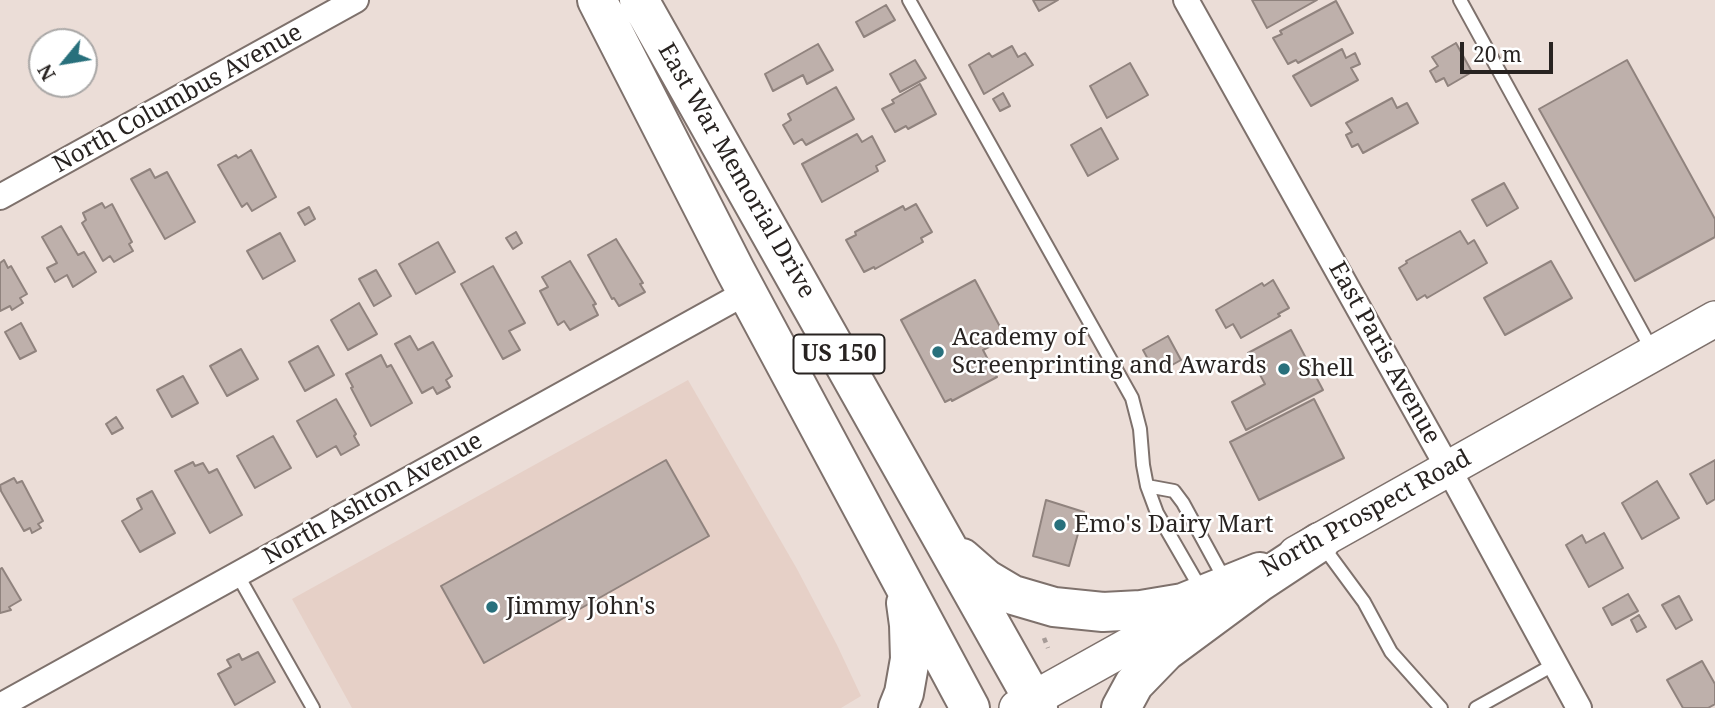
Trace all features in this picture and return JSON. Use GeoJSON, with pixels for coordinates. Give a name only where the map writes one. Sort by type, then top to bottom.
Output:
{"type":"FeatureCollection","features":[{"type":"Feature","properties":{"kind":"highway","name":"East War Memorial Drive"},"geometry":{"type":"LineString","coordinates":[[597,0],[666,139],[970,708]]}},
{"type":"Feature","properties":{"kind":"highway","name":"East War Memorial Drive"},"geometry":{"type":"LineString","coordinates":[[639,0],[964,574],[1029,705]]}},
{"type":"Feature","properties":{"kind":"highway"},"geometry":{"type":"LineString","coordinates":[[918,497],[953,547],[972,568],[1002,590],[1019,597],[1054,607],[1103,612],[1164,607],[1225,589]]}},
{"type":"Feature","properties":{"kind":"highway"},"geometry":{"type":"LineString","coordinates":[[1121,708],[1134,684],[1166,651],[1258,583],[1320,542]]}},
{"type":"Feature","properties":{"kind":"highway"},"geometry":{"type":"LineString","coordinates":[[898,708],[904,694],[910,659],[909,625],[902,584]]}},
{"type":"Feature","properties":{"kind":"main road","name":"North Prospect Road"},"geometry":{"type":"LineString","coordinates":[[1029,705],[1225,589],[1320,542],[1715,319]]}},
{"type":"Feature","properties":{"kind":"street","name":"North Columbus Avenue"},"geometry":{"type":"LineString","coordinates":[[0,197],[356,0]]}},
{"type":"Feature","properties":{"kind":"street","name":"East Paris Avenue"},"geometry":{"type":"LineString","coordinates":[[1186,0],[1579,708]]}},
{"type":"Feature","properties":{"kind":"street","name":"North Ashton Avenue"},"geometry":{"type":"LineString","coordinates":[[0,706],[747,292]]}},
{"type":"Feature","properties":{"kind":"lane"},"geometry":{"type":"LineString","coordinates":[[909,0],[1132,398],[1140,429],[1147,486],[1157,513],[1225,589]]}},
{"type":"Feature","properties":{"kind":"lane"},"geometry":{"type":"LineString","coordinates":[[1460,0],[1654,353]]}},
{"type":"Feature","properties":{"kind":"lane"},"geometry":{"type":"LineString","coordinates":[[1147,486],[1174,491],[1183,503],[1225,589]]}},
{"type":"Feature","properties":{"kind":"lane"},"geometry":{"type":"LineString","coordinates":[[1320,542],[1364,602],[1391,652],[1441,708]]}},
{"type":"Feature","properties":{"kind":"lane"},"geometry":{"type":"LineString","coordinates":[[237,575],[313,708]]}},
{"type":"Feature","properties":{"kind":"lane"},"geometry":{"type":"LineString","coordinates":[[1476,708],[1555,664]]}},
{"type":"Feature","properties":{"kind":"shaded area"},"geometry":{"type":"Polygon","coordinates":[[[688,380],[797,569],[861,696],[841,708],[352,708],[292,599],[688,380]]]}},
{"type":"Feature","properties":{"kind":"building"},"geometry":{"type":"Polygon","coordinates":[[[1033,0],[1058,0],[1039,11],[1033,0]]]}},
{"type":"Feature","properties":{"kind":"building"},"geometry":{"type":"Polygon","coordinates":[[[1252,0],[1317,0],[1267,28],[1252,0]]]}},
{"type":"Feature","properties":{"kind":"building"},"geometry":{"type":"Polygon","coordinates":[[[1336,1],[1353,33],[1298,63],[1296,60],[1288,64],[1273,38],[1282,34],[1280,31],[1336,1]]]}},
{"type":"Feature","properties":{"kind":"building"},"geometry":{"type":"Polygon","coordinates":[[[886,5],[895,20],[864,37],[856,22],[886,5]]]}},
{"type":"Feature","properties":{"kind":"building"},"geometry":{"type":"Polygon","coordinates":[[[1456,43],[1472,72],[1448,86],[1444,78],[1436,82],[1430,71],[1438,66],[1432,57],[1456,43]]]}},
{"type":"Feature","properties":{"kind":"building"},"geometry":{"type":"Polygon","coordinates":[[[818,44],[833,70],[807,84],[803,75],[773,91],[765,74],[818,44]]]}},
{"type":"Feature","properties":{"kind":"building"},"geometry":{"type":"Polygon","coordinates":[[[1012,46],[1018,57],[1025,53],[1033,65],[984,94],[969,65],[989,53],[992,57],[1012,46]]]}},
{"type":"Feature","properties":{"kind":"building"},"geometry":{"type":"Polygon","coordinates":[[[1342,49],[1346,58],[1355,53],[1360,64],[1351,68],[1358,80],[1311,106],[1293,76],[1342,49]]]}},
{"type":"Feature","properties":{"kind":"building"},"geometry":{"type":"Polygon","coordinates":[[[915,60],[926,78],[900,92],[890,74],[915,60]]]}},
{"type":"Feature","properties":{"kind":"building"},"geometry":{"type":"Polygon","coordinates":[[[1627,60],[1715,219],[1715,237],[1635,281],[1539,109],[1627,60]]]}},
{"type":"Feature","properties":{"kind":"building"},"geometry":{"type":"Polygon","coordinates":[[[1130,63],[1148,95],[1107,118],[1090,86],[1130,63]]]}},
{"type":"Feature","properties":{"kind":"building"},"geometry":{"type":"Polygon","coordinates":[[[920,84],[936,114],[908,129],[906,126],[895,132],[882,109],[920,84]]]}},
{"type":"Feature","properties":{"kind":"building"},"geometry":{"type":"Polygon","coordinates":[[[836,87],[854,119],[806,145],[802,139],[794,144],[783,125],[791,120],[788,114],[836,87]]]}},
{"type":"Feature","properties":{"kind":"building"},"geometry":{"type":"Polygon","coordinates":[[[1003,93],[1010,106],[1000,111],[993,99],[1003,93]]]}},
{"type":"Feature","properties":{"kind":"building"},"geometry":{"type":"Polygon","coordinates":[[[1392,98],[1397,108],[1407,103],[1418,123],[1363,153],[1358,144],[1352,147],[1346,135],[1352,132],[1346,123],[1392,98]]]}},
{"type":"Feature","properties":{"kind":"building"},"geometry":{"type":"Polygon","coordinates":[[[1101,128],[1118,159],[1088,176],[1071,145],[1101,128]]]}},
{"type":"Feature","properties":{"kind":"building"},"geometry":{"type":"Polygon","coordinates":[[[857,134],[862,142],[872,136],[885,161],[876,166],[878,171],[822,202],[802,164],[857,134]]]}},
{"type":"Feature","properties":{"kind":"building"},"geometry":{"type":"Polygon","coordinates":[[[251,150],[276,197],[252,211],[247,203],[242,207],[218,165],[251,150]]]}},
{"type":"Feature","properties":{"kind":"building"},"geometry":{"type":"Polygon","coordinates":[[[150,169],[155,178],[167,172],[195,222],[165,239],[131,179],[150,169]]]}},
{"type":"Feature","properties":{"kind":"building"},"geometry":{"type":"Polygon","coordinates":[[[1504,183],[1518,208],[1487,226],[1472,200],[1504,183]]]}},
{"type":"Feature","properties":{"kind":"building"},"geometry":{"type":"Polygon","coordinates":[[[102,203],[105,208],[112,204],[132,242],[129,244],[133,251],[114,262],[110,256],[103,261],[82,223],[86,220],[83,213],[102,203]]]}},
{"type":"Feature","properties":{"kind":"building"},"geometry":{"type":"Polygon","coordinates":[[[916,204],[932,232],[921,238],[923,242],[875,269],[874,267],[864,272],[846,240],[856,235],[855,232],[903,206],[905,210],[916,204]]]}},
{"type":"Feature","properties":{"kind":"building"},"geometry":{"type":"Polygon","coordinates":[[[309,207],[315,219],[305,225],[298,213],[309,207]]]}},
{"type":"Feature","properties":{"kind":"building"},"geometry":{"type":"Polygon","coordinates":[[[61,226],[78,255],[84,252],[96,272],[73,287],[67,275],[55,282],[47,268],[57,263],[42,237],[61,226]]]}},
{"type":"Feature","properties":{"kind":"building"},"geometry":{"type":"Polygon","coordinates":[[[1460,231],[1468,244],[1474,240],[1487,263],[1427,298],[1425,295],[1417,300],[1399,268],[1407,263],[1406,261],[1460,231]]]}},
{"type":"Feature","properties":{"kind":"building"},"geometry":{"type":"Polygon","coordinates":[[[516,232],[522,243],[513,249],[506,238],[516,232]]]}},
{"type":"Feature","properties":{"kind":"building"},"geometry":{"type":"Polygon","coordinates":[[[280,233],[295,261],[263,279],[247,251],[280,233]]]}},
{"type":"Feature","properties":{"kind":"building"},"geometry":{"type":"Polygon","coordinates":[[[616,239],[643,283],[640,284],[645,292],[619,306],[614,298],[612,299],[588,255],[616,239]]]}},
{"type":"Feature","properties":{"kind":"building"},"geometry":{"type":"Polygon","coordinates":[[[438,242],[455,272],[416,294],[399,264],[438,242]]]}},
{"type":"Feature","properties":{"kind":"building"},"geometry":{"type":"Polygon","coordinates":[[[4,260],[8,268],[11,266],[27,294],[20,298],[23,303],[12,310],[10,306],[0,311],[0,263],[4,260]]]}},
{"type":"Feature","properties":{"kind":"building"},"geometry":{"type":"Polygon","coordinates":[[[570,261],[596,304],[593,305],[598,315],[570,330],[564,321],[558,325],[540,291],[548,287],[542,277],[570,261]]]}},
{"type":"Feature","properties":{"kind":"building"},"geometry":{"type":"Polygon","coordinates":[[[1551,261],[1572,298],[1505,335],[1484,298],[1551,261]]]}},
{"type":"Feature","properties":{"kind":"building"},"geometry":{"type":"Polygon","coordinates":[[[493,266],[525,323],[509,331],[520,350],[503,359],[461,284],[493,266]]]}},
{"type":"Feature","properties":{"kind":"building"},"geometry":{"type":"Polygon","coordinates":[[[376,270],[391,296],[374,306],[359,279],[376,270]]]}},
{"type":"Feature","properties":{"kind":"building"},"geometry":{"type":"Polygon","coordinates":[[[975,280],[1006,338],[983,350],[997,377],[952,401],[951,399],[945,402],[901,320],[975,280]]]}},
{"type":"Feature","properties":{"kind":"building"},"geometry":{"type":"Polygon","coordinates":[[[1273,280],[1289,308],[1241,338],[1233,324],[1226,328],[1216,310],[1262,283],[1264,286],[1273,280]]]}},
{"type":"Feature","properties":{"kind":"building"},"geometry":{"type":"Polygon","coordinates":[[[359,303],[377,334],[348,350],[331,320],[359,303]]]}},
{"type":"Feature","properties":{"kind":"building"},"geometry":{"type":"Polygon","coordinates":[[[21,323],[36,351],[20,359],[5,332],[21,323]]]}},
{"type":"Feature","properties":{"kind":"building","name":"Shell"},"geometry":{"type":"Polygon","coordinates":[[[1291,330],[1323,390],[1246,430],[1232,402],[1265,384],[1248,353],[1291,330]]]}},
{"type":"Feature","properties":{"kind":"building"},"geometry":{"type":"Polygon","coordinates":[[[410,336],[418,350],[433,342],[452,376],[446,380],[450,387],[437,394],[433,387],[422,393],[395,344],[410,336]]]}},
{"type":"Feature","properties":{"kind":"building"},"geometry":{"type":"Polygon","coordinates":[[[1168,336],[1181,360],[1156,374],[1143,350],[1168,336]]]}},
{"type":"Feature","properties":{"kind":"building"},"geometry":{"type":"Polygon","coordinates":[[[318,346],[334,375],[305,391],[289,362],[318,346]]]}},
{"type":"Feature","properties":{"kind":"building"},"geometry":{"type":"Polygon","coordinates":[[[241,349],[258,379],[227,396],[210,366],[241,349]]]}},
{"type":"Feature","properties":{"kind":"building"},"geometry":{"type":"Polygon","coordinates":[[[381,355],[387,367],[391,365],[412,403],[371,426],[346,374],[381,355]]]}},
{"type":"Feature","properties":{"kind":"building"},"geometry":{"type":"Polygon","coordinates":[[[183,376],[198,403],[172,417],[157,390],[183,376]]]}},
{"type":"Feature","properties":{"kind":"building"},"geometry":{"type":"Polygon","coordinates":[[[336,399],[356,434],[354,436],[359,445],[341,455],[336,446],[317,457],[297,421],[336,399]]]}},
{"type":"Feature","properties":{"kind":"building","name":"Shell"},"geometry":{"type":"Polygon","coordinates":[[[1314,399],[1344,458],[1259,500],[1230,442],[1314,399]]]}},
{"type":"Feature","properties":{"kind":"building"},"geometry":{"type":"Polygon","coordinates":[[[116,417],[123,428],[112,434],[106,424],[116,417]]]}},
{"type":"Feature","properties":{"kind":"building"},"geometry":{"type":"Polygon","coordinates":[[[273,436],[291,468],[255,488],[237,456],[273,436]]]}},
{"type":"Feature","properties":{"kind":"building"},"geometry":{"type":"Polygon","coordinates":[[[666,460],[709,536],[484,663],[441,586],[666,460]]]}},
{"type":"Feature","properties":{"kind":"building"},"geometry":{"type":"Polygon","coordinates":[[[1715,460],[1715,499],[1707,504],[1690,474],[1715,460]]]}},
{"type":"Feature","properties":{"kind":"building"},"geometry":{"type":"Polygon","coordinates":[[[193,462],[195,466],[203,463],[209,473],[217,469],[242,515],[210,533],[175,471],[193,462]]]}},
{"type":"Feature","properties":{"kind":"building"},"geometry":{"type":"Polygon","coordinates":[[[14,478],[17,483],[22,481],[43,521],[38,524],[41,528],[32,533],[30,528],[24,531],[1,491],[0,485],[14,478]]]}},
{"type":"Feature","properties":{"kind":"building"},"geometry":{"type":"Polygon","coordinates":[[[1657,481],[1679,518],[1642,539],[1622,503],[1657,481]]]}},
{"type":"Feature","properties":{"kind":"building"},"geometry":{"type":"Polygon","coordinates":[[[152,491],[175,533],[140,552],[122,521],[142,509],[137,499],[152,491]]]}},
{"type":"Feature","properties":{"kind":"building","name":"Emo's Dairy Mart"},"geometry":{"type":"Polygon","coordinates":[[[1046,500],[1084,512],[1069,566],[1033,556],[1046,500]]]}},
{"type":"Feature","properties":{"kind":"building"},"geometry":{"type":"Polygon","coordinates":[[[1604,533],[1623,568],[1589,587],[1566,545],[1582,535],[1586,543],[1604,533]]]}},
{"type":"Feature","properties":{"kind":"building"},"geometry":{"type":"Polygon","coordinates":[[[2,568],[21,600],[9,607],[11,610],[0,613],[0,569],[2,568]]]}},
{"type":"Feature","properties":{"kind":"building"},"geometry":{"type":"Polygon","coordinates":[[[1628,594],[1638,611],[1612,625],[1603,608],[1628,594]]]}},
{"type":"Feature","properties":{"kind":"building"},"geometry":{"type":"Polygon","coordinates":[[[1679,596],[1692,620],[1676,629],[1662,605],[1679,596]]]}},
{"type":"Feature","properties":{"kind":"building"},"geometry":{"type":"Polygon","coordinates":[[[1639,615],[1646,627],[1637,632],[1631,620],[1639,615]]]}},
{"type":"Feature","properties":{"kind":"building"},"geometry":{"type":"Polygon","coordinates":[[[258,652],[275,682],[235,705],[218,674],[231,667],[227,660],[239,654],[242,660],[258,652]]]}},
{"type":"Feature","properties":{"kind":"building"},"geometry":{"type":"Polygon","coordinates":[[[1702,661],[1715,684],[1715,704],[1708,708],[1683,708],[1667,680],[1702,661]]]}},
{"type":"Feature","properties":{"kind":"place","name":"Academy of Screenprinting and Awards"},"geometry":{"type":"Point","coordinates":[938,352]}},
{"type":"Feature","properties":{"kind":"place","name":"Shell"},"geometry":{"type":"Point","coordinates":[1284,369]}},
{"type":"Feature","properties":{"kind":"place","name":"Emo's Dairy Mart"},"geometry":{"type":"Point","coordinates":[1060,525]}},
{"type":"Feature","properties":{"kind":"place","name":"Jimmy John's"},"geometry":{"type":"Point","coordinates":[492,607]}}]}
